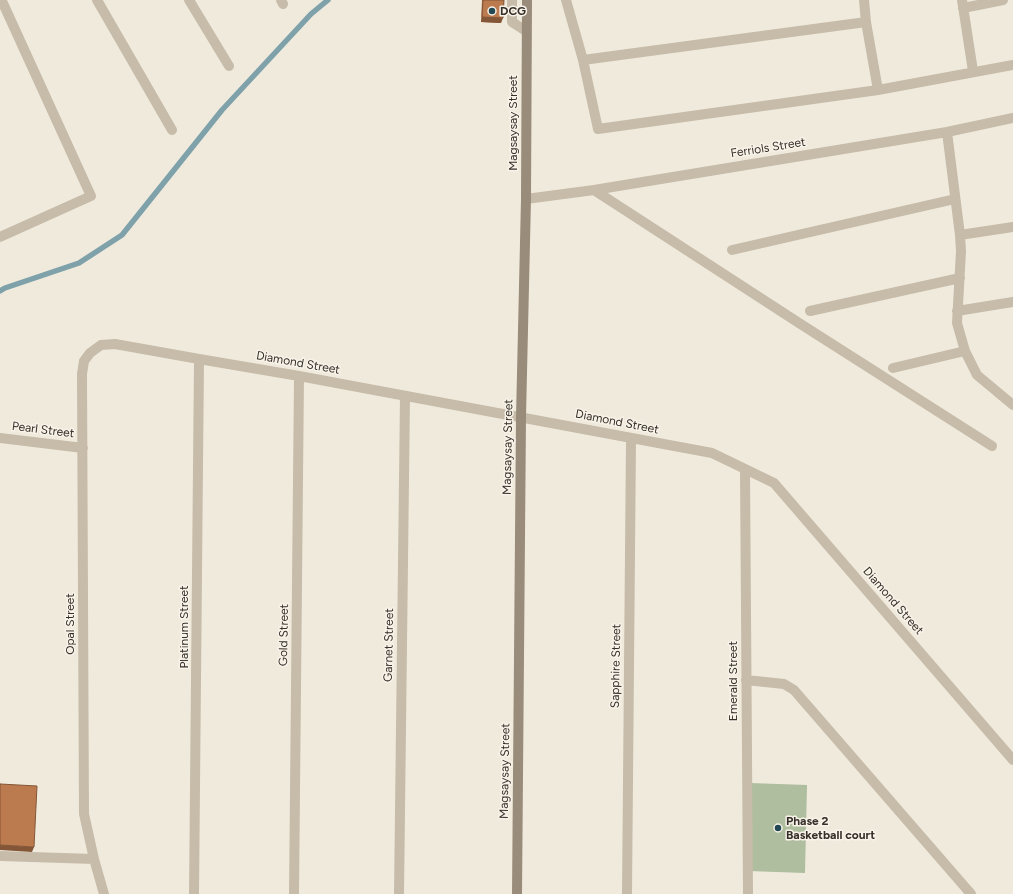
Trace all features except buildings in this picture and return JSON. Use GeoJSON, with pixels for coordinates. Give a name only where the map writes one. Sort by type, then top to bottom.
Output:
{"type":"FeatureCollection","features":[{"type":"Feature","properties":{"kind":"street"},"geometry":{"type":"LineString","coordinates":[[97,0],[172,130]]}},
{"type":"Feature","properties":{"kind":"street"},"geometry":{"type":"LineString","coordinates":[[189,0],[229,66]]}},
{"type":"Feature","properties":{"kind":"street"},"geometry":{"type":"LineString","coordinates":[[512,0],[512,22],[526,31]]}},
{"type":"Feature","properties":{"kind":"street","name":"Magsaysay Street"},"geometry":{"type":"LineString","coordinates":[[517,894],[521,417],[526,199],[527,0]]}},
{"type":"Feature","properties":{"kind":"street"},"geometry":{"type":"LineString","coordinates":[[566,0],[583,60],[598,129],[878,90],[1013,64]]}},
{"type":"Feature","properties":{"kind":"street"},"geometry":{"type":"LineString","coordinates":[[864,0],[866,22],[878,90]]}},
{"type":"Feature","properties":{"kind":"street"},"geometry":{"type":"LineString","coordinates":[[973,71],[962,4],[1003,0]]}},
{"type":"Feature","properties":{"kind":"street"},"geometry":{"type":"LineString","coordinates":[[0,2],[2,2],[91,196],[0,237]]}},
{"type":"Feature","properties":{"kind":"street"},"geometry":{"type":"LineString","coordinates":[[583,60],[866,22]]}},
{"type":"Feature","properties":{"kind":"street","name":"Ferriols Street"},"geometry":{"type":"LineString","coordinates":[[526,199],[594,190],[947,132],[1013,118]]}},
{"type":"Feature","properties":{"kind":"street"},"geometry":{"type":"LineString","coordinates":[[947,132],[961,251],[957,323],[965,351],[977,375],[1012,403]]}},
{"type":"Feature","properties":{"kind":"street"},"geometry":{"type":"LineString","coordinates":[[594,190],[799,324],[992,446]]}},
{"type":"Feature","properties":{"kind":"street"},"geometry":{"type":"LineString","coordinates":[[732,250],[956,199]]}},
{"type":"Feature","properties":{"kind":"street"},"geometry":{"type":"LineString","coordinates":[[960,235],[1013,227]]}},
{"type":"Feature","properties":{"kind":"street"},"geometry":{"type":"LineString","coordinates":[[810,310],[960,278]]}},
{"type":"Feature","properties":{"kind":"street"},"geometry":{"type":"LineString","coordinates":[[957,311],[1013,302]]}},
{"type":"Feature","properties":{"kind":"street","name":"Diamond Street"},"geometry":{"type":"LineString","coordinates":[[90,353],[101,345],[114,344],[300,376],[712,453],[774,483],[1013,760]]}},
{"type":"Feature","properties":{"kind":"street"},"geometry":{"type":"LineString","coordinates":[[893,368],[965,351]]}},
{"type":"Feature","properties":{"kind":"street","name":"Opal Street"},"geometry":{"type":"LineString","coordinates":[[90,353],[84,361],[82,374],[84,814],[94,859],[104,894]]}},
{"type":"Feature","properties":{"kind":"street","name":"Platinum Street"},"geometry":{"type":"LineString","coordinates":[[194,894],[199,359]]}},
{"type":"Feature","properties":{"kind":"street","name":"Gold Street"},"geometry":{"type":"LineString","coordinates":[[294,894],[300,376]]}},
{"type":"Feature","properties":{"kind":"street","name":"Garnet Street"},"geometry":{"type":"LineString","coordinates":[[399,894],[404,396]]}},
{"type":"Feature","properties":{"kind":"street","name":"Pearl Street"},"geometry":{"type":"LineString","coordinates":[[0,438],[83,448]]}},
{"type":"Feature","properties":{"kind":"street","name":"Sapphire Street"},"geometry":{"type":"LineString","coordinates":[[626,894],[631,438]]}},
{"type":"Feature","properties":{"kind":"street","name":"Emerald Street"},"geometry":{"type":"LineString","coordinates":[[745,469],[748,894]]}},
{"type":"Feature","properties":{"kind":"street"},"geometry":{"type":"LineString","coordinates":[[746,680],[784,684],[794,690],[971,894]]}},
{"type":"Feature","properties":{"kind":"street"},"geometry":{"type":"LineString","coordinates":[[0,856],[94,859]]}},
{"type":"Feature","properties":{"kind":"green space","name":"Phase 2 Basketball court"},"geometry":{"type":"Polygon","coordinates":[[[750,783],[807,785],[805,873],[748,871],[750,783]]]}},
{"type":"Feature","properties":{"kind":"waterway"},"geometry":{"type":"LineString","coordinates":[[0,291],[79,263],[122,235],[222,110],[311,14],[328,0]]}},
{"type":"Feature","properties":{"kind":"place","name":"DCG"},"geometry":{"type":"Point","coordinates":[492,11]}},
{"type":"Feature","properties":{"kind":"place","name":"Phase 2 Basketball court"},"geometry":{"type":"Point","coordinates":[778,828]}}]}
